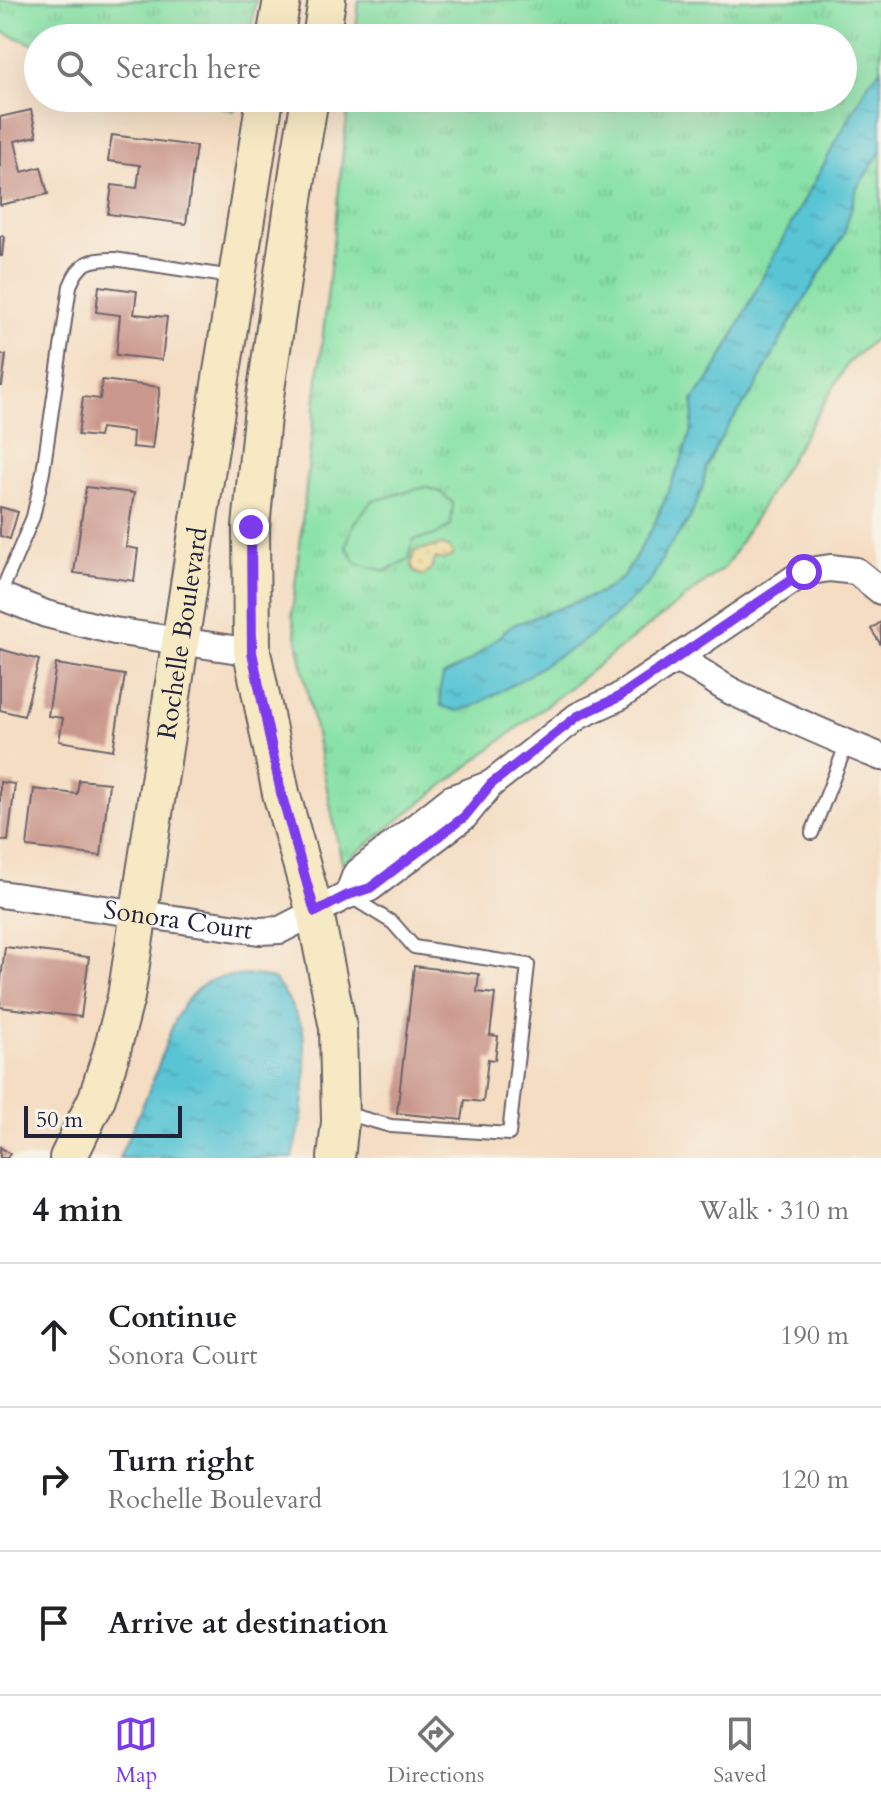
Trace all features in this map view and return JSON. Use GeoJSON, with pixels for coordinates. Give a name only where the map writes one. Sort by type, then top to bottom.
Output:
{"type":"FeatureCollection","features":[{"type":"Feature","properties":{"kind":"main road"},"geometry":{"type":"LineString","coordinates":[[278,24],[282,0]]}},
{"type":"Feature","properties":{"kind":"main road"},"geometry":{"type":"LineString","coordinates":[[323,24],[327,0]]}},
{"type":"Feature","properties":{"kind":"main road","name":"Rochelle Boulevard"},"geometry":{"type":"LineString","coordinates":[[68,1158],[97,1098],[126,997],[263,112]]}},
{"type":"Feature","properties":{"kind":"main road","name":"Rochelle Boulevard"},"geometry":{"type":"LineString","coordinates":[[308,112],[262,417],[251,527],[252,652],[281,793],[315,912],[338,1028],[340,1112],[336,1158]]}},
{"type":"Feature","properties":{"kind":"street","name":"Sonora Court"},"geometry":{"type":"LineString","coordinates":[[0,894],[259,931],[280,930],[348,895],[370,888],[464,817],[491,784],[578,716],[617,698],[804,572],[830,568],[856,571],[881,591]]}},
{"type":"Feature","properties":{"kind":"street"},"geometry":{"type":"LineString","coordinates":[[0,595],[46,614],[114,631],[252,652]]}},
{"type":"Feature","properties":{"kind":"street"},"geometry":{"type":"LineString","coordinates":[[674,660],[685,663],[730,690],[881,757]]}},
{"type":"Feature","properties":{"kind":"lane"},"geometry":{"type":"LineString","coordinates":[[0,595],[33,517],[74,275],[83,264],[96,259],[114,259],[235,278]]}},
{"type":"Feature","properties":{"kind":"lane"},"geometry":{"type":"LineString","coordinates":[[812,833],[847,743]]}},
{"type":"Feature","properties":{"kind":"lane"},"geometry":{"type":"LineString","coordinates":[[340,1112],[391,1126],[509,1134],[528,965],[414,947],[393,923],[348,895]]}},
{"type":"Feature","properties":{"kind":"green space"},"geometry":{"type":"Polygon","coordinates":[[[0,0],[256,0],[252,24],[24,24],[24,40],[0,31],[0,0]]]}},
{"type":"Feature","properties":{"kind":"green space"},"geometry":{"type":"Polygon","coordinates":[[[359,0],[881,0],[881,333],[848,363],[726,566],[342,864],[292,614],[347,112],[857,112],[857,24],[356,24],[359,0]]]}},
{"type":"Feature","properties":{"kind":"green space"},"geometry":{"type":"Polygon","coordinates":[[[426,487],[440,492],[453,503],[451,525],[433,536],[413,540],[409,559],[386,571],[357,564],[346,546],[354,523],[372,501],[426,487]]]}},
{"type":"Feature","properties":{"kind":"sand"},"geometry":{"type":"Polygon","coordinates":[[[441,545],[448,547],[454,555],[444,560],[436,558],[423,576],[414,572],[411,563],[415,551],[441,545]]]}},
{"type":"Feature","properties":{"kind":"water"},"geometry":{"type":"Polygon","coordinates":[[[881,69],[881,151],[857,188],[844,234],[752,394],[717,445],[690,518],[664,555],[651,581],[580,644],[526,677],[474,706],[457,711],[441,706],[443,676],[473,659],[510,626],[600,593],[623,577],[653,527],[682,459],[691,430],[693,400],[722,357],[852,112],[857,112],[857,104],[870,80],[881,69]]]}},
{"type":"Feature","properties":{"kind":"water"},"geometry":{"type":"Polygon","coordinates":[[[252,975],[274,979],[303,1029],[306,1073],[302,1118],[293,1158],[119,1158],[152,1083],[171,1029],[185,1003],[210,981],[227,976],[252,975]]]}},
{"type":"Feature","properties":{"kind":"building"},"geometry":{"type":"Polygon","coordinates":[[[31,112],[37,136],[15,141],[22,172],[41,167],[48,194],[0,205],[0,117],[31,112]]]}},
{"type":"Feature","properties":{"kind":"building"},"geometry":{"type":"Polygon","coordinates":[[[112,135],[196,146],[186,224],[108,214],[112,185],[137,188],[140,165],[108,161],[112,135]]]}},
{"type":"Feature","properties":{"kind":"building"},"geometry":{"type":"Polygon","coordinates":[[[0,236],[4,236],[2,256],[0,256],[0,236]]]}},
{"type":"Feature","properties":{"kind":"building"},"geometry":{"type":"Polygon","coordinates":[[[99,286],[137,291],[134,314],[167,317],[162,360],[116,355],[120,315],[96,312],[99,286]]]}},
{"type":"Feature","properties":{"kind":"building"},"geometry":{"type":"Polygon","coordinates":[[[0,354],[6,355],[2,386],[0,386],[0,354]]]}},
{"type":"Feature","properties":{"kind":"building"},"geometry":{"type":"Polygon","coordinates":[[[102,380],[160,387],[152,449],[132,447],[133,432],[101,428],[99,437],[78,435],[83,397],[100,399],[102,380]]]}},
{"type":"Feature","properties":{"kind":"building"},"geometry":{"type":"Polygon","coordinates":[[[86,487],[134,493],[126,547],[138,549],[134,581],[74,573],[86,487]]]}},
{"type":"Feature","properties":{"kind":"building"},"geometry":{"type":"Polygon","coordinates":[[[0,507],[18,512],[10,539],[0,536],[0,507]]]}},
{"type":"Feature","properties":{"kind":"building"},"geometry":{"type":"Polygon","coordinates":[[[881,622],[881,645],[871,629],[881,622]]]}},
{"type":"Feature","properties":{"kind":"building"},"geometry":{"type":"Polygon","coordinates":[[[0,649],[39,660],[24,716],[0,710],[0,649]]]}},
{"type":"Feature","properties":{"kind":"building"},"geometry":{"type":"Polygon","coordinates":[[[56,664],[125,675],[113,750],[59,741],[63,718],[48,716],[56,664]]]}},
{"type":"Feature","properties":{"kind":"building"},"geometry":{"type":"Polygon","coordinates":[[[79,780],[109,783],[101,856],[27,847],[34,789],[77,794],[79,780]]]}},
{"type":"Feature","properties":{"kind":"building"},"geometry":{"type":"Polygon","coordinates":[[[0,782],[15,784],[8,841],[0,840],[0,782]]]}},
{"type":"Feature","properties":{"kind":"building"},"geometry":{"type":"Polygon","coordinates":[[[5,947],[89,957],[81,1017],[0,1007],[5,947]]]}},
{"type":"Feature","properties":{"kind":"building"},"geometry":{"type":"Polygon","coordinates":[[[414,966],[479,974],[477,992],[495,994],[490,1035],[498,1036],[495,1060],[488,1059],[483,1102],[465,1100],[462,1120],[397,1113],[414,966]]]}},
{"type":"Feature","properties":{"kind":"building"},"geometry":{"type":"Polygon","coordinates":[[[0,1147],[10,1154],[7,1158],[0,1158],[0,1147]]]}},
{"type":"Feature","properties":{"kind":"route"},"geometry":{"type":"LineString","coordinates":[[251,527],[252,652],[281,793],[315,912],[370,888],[464,817],[491,784],[578,716],[617,698],[804,572]]}}]}
